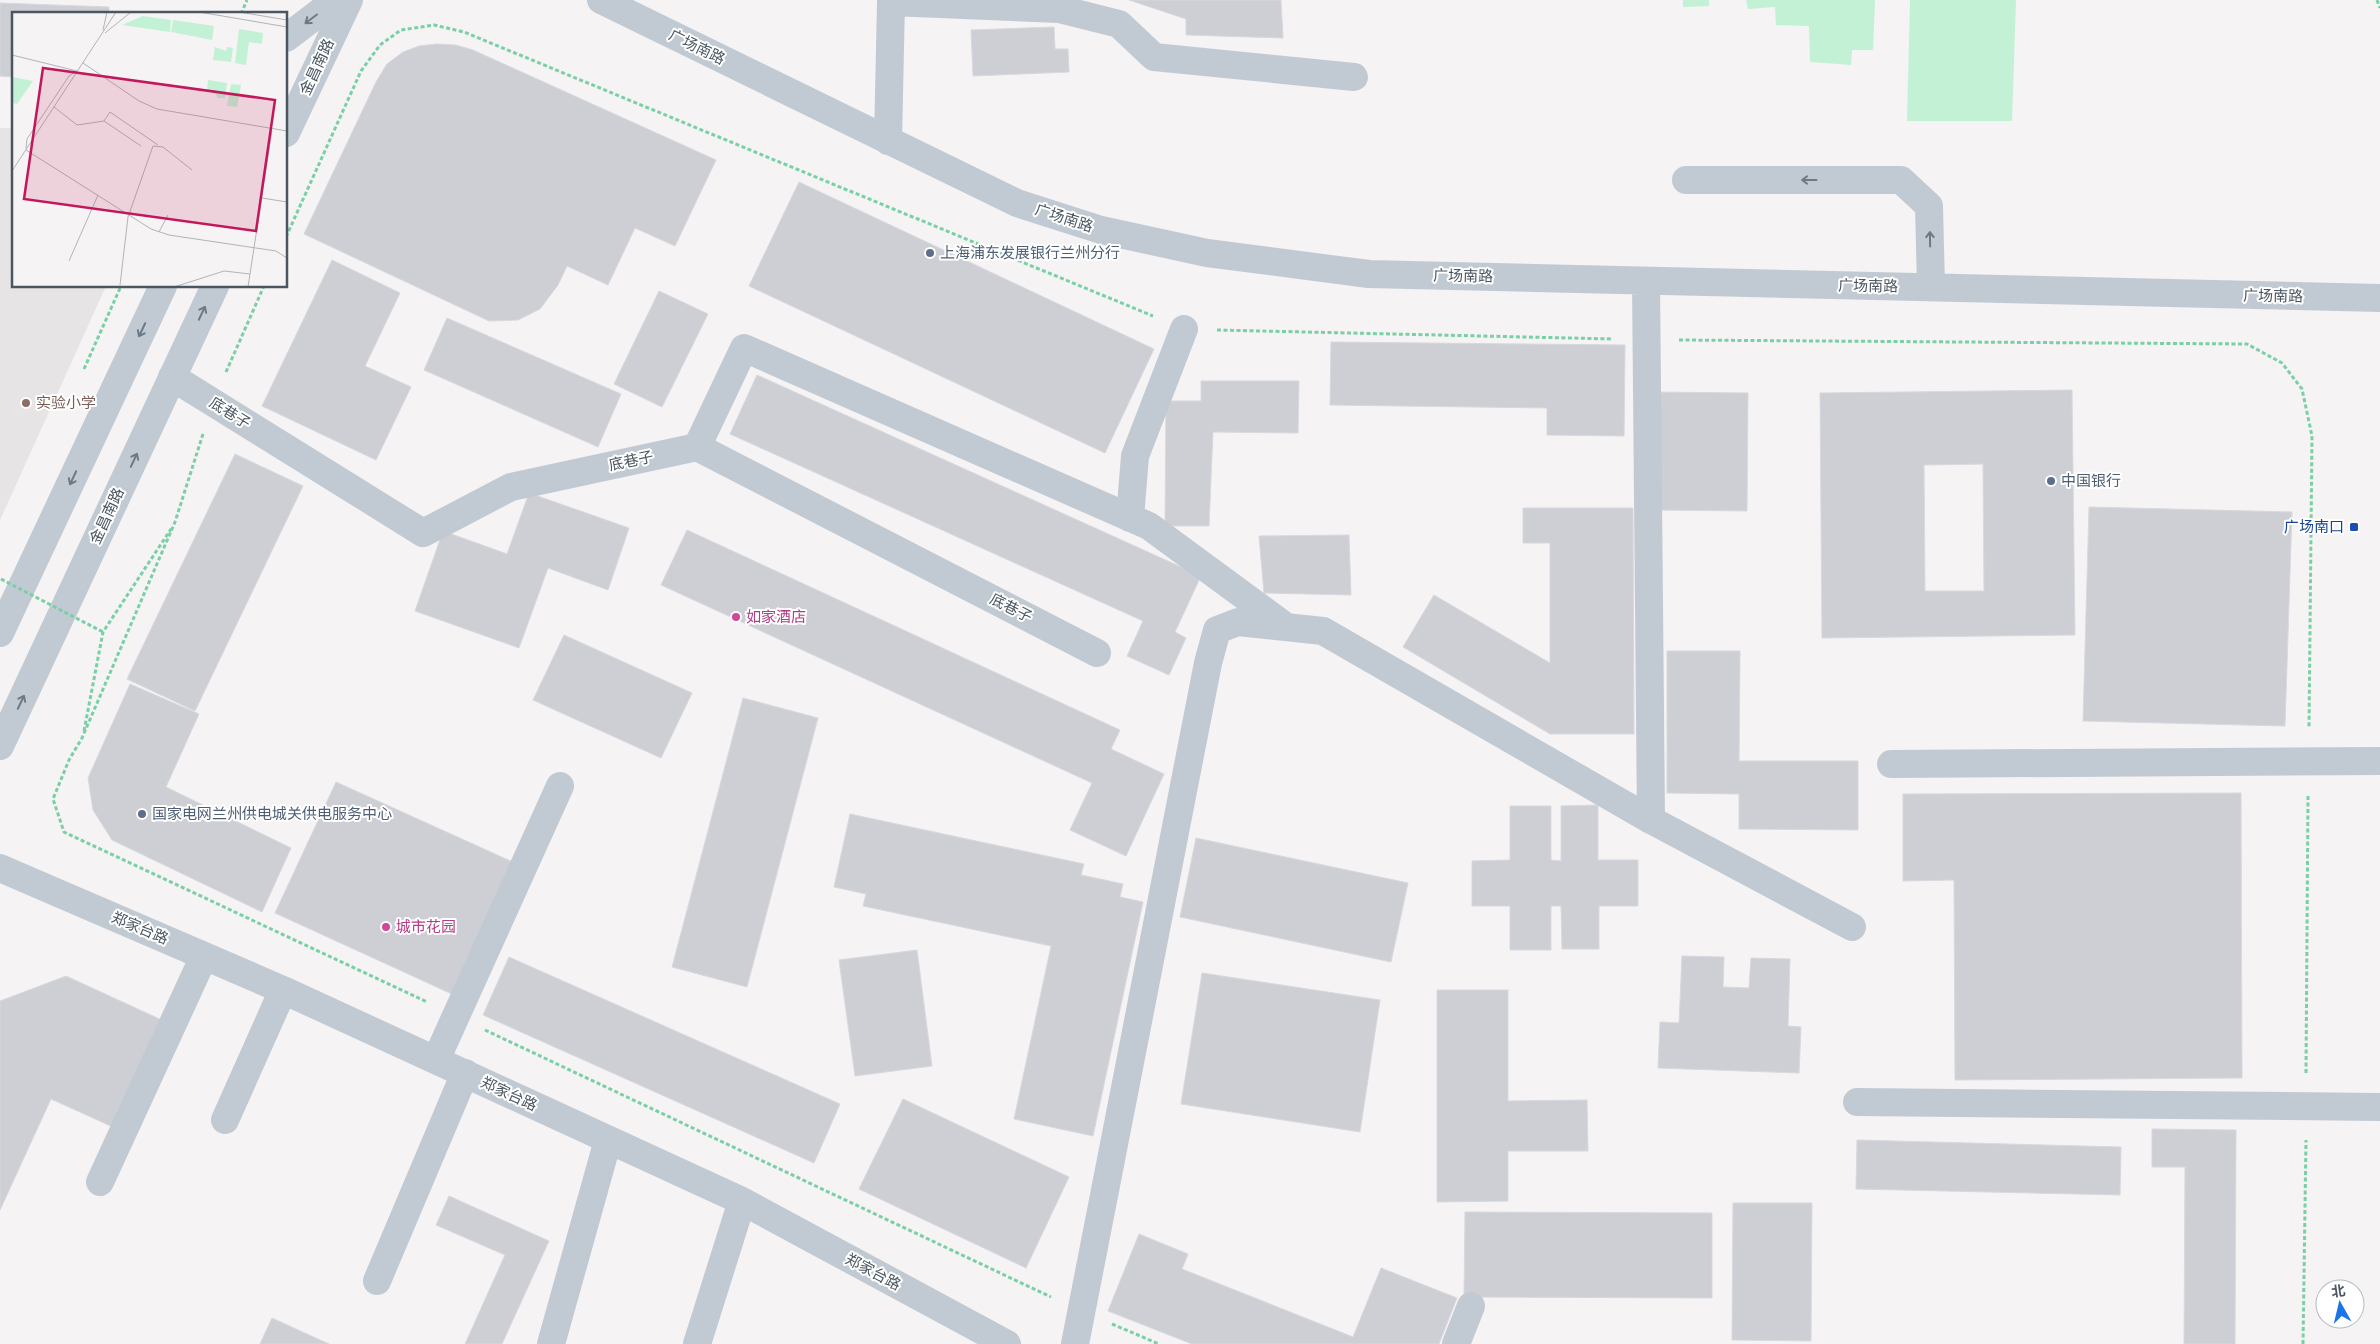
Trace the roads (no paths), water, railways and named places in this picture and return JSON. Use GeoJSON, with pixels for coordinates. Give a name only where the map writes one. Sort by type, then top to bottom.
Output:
{"type":"FeatureCollection","features":[{"type":"Feature","properties":{"kind":"street","name":"金昌南路"},"geometry":{"type":"LineString","coordinates":[[288,36],[336,0]]}},
{"type":"Feature","properties":{"kind":"street","name":"金昌南路"},"geometry":{"type":"LineString","coordinates":[[288,129],[349,0]]}},
{"type":"Feature","properties":{"kind":"street","name":"广场南路"},"geometry":{"type":"LineString","coordinates":[[601,0],[1017,203],[1101,230],[1206,253],[1369,274],[2380,298]]}},
{"type":"Feature","properties":{"kind":"street"},"geometry":{"type":"LineString","coordinates":[[888,141],[890,2],[1059,9],[1119,24],[1154,56],[1354,77]]}},
{"type":"Feature","properties":{"kind":"street"},"geometry":{"type":"LineString","coordinates":[[1686,180],[1901,180],[1929,206],[1931,287]]}},
{"type":"Feature","properties":{"kind":"street"},"geometry":{"type":"LineString","coordinates":[[1646,281],[1651,820]]}},
{"type":"Feature","properties":{"kind":"street"},"geometry":{"type":"LineString","coordinates":[[0,633],[162,288]]}},
{"type":"Feature","properties":{"kind":"street","name":"金昌南路"},"geometry":{"type":"LineString","coordinates":[[0,746],[214,288]]}},
{"type":"Feature","properties":{"kind":"street"},"geometry":{"type":"LineString","coordinates":[[1130,518],[1135,456],[1184,329]]}},
{"type":"Feature","properties":{"kind":"street"},"geometry":{"type":"LineString","coordinates":[[697,447],[744,348],[1150,526],[1286,627]]}},
{"type":"Feature","properties":{"kind":"street","name":"底巷子"},"geometry":{"type":"LineString","coordinates":[[172,377],[423,533],[511,487],[697,447],[1097,653]]}},
{"type":"Feature","properties":{"kind":"street"},"geometry":{"type":"LineString","coordinates":[[1075,1344],[1208,663],[1217,630],[1238,622],[1323,631],[1651,820],[1852,927]]}},
{"type":"Feature","properties":{"kind":"street"},"geometry":{"type":"LineString","coordinates":[[1890,764],[2380,761]]}},
{"type":"Feature","properties":{"kind":"street"},"geometry":{"type":"LineString","coordinates":[[436,1060],[560,786]]}},
{"type":"Feature","properties":{"kind":"street","name":"郑家台路"},"geometry":{"type":"LineString","coordinates":[[0,868],[283,990],[742,1201],[1007,1344]]}},
{"type":"Feature","properties":{"kind":"street"},"geometry":{"type":"LineString","coordinates":[[100,1182],[204,956]]}},
{"type":"Feature","properties":{"kind":"street"},"geometry":{"type":"LineString","coordinates":[[225,1120],[283,990]]}},
{"type":"Feature","properties":{"kind":"street"},"geometry":{"type":"LineString","coordinates":[[377,1281],[465,1073]]}},
{"type":"Feature","properties":{"kind":"street"},"geometry":{"type":"LineString","coordinates":[[1857,1102],[2380,1107]]}},
{"type":"Feature","properties":{"kind":"street"},"geometry":{"type":"LineString","coordinates":[[551,1344],[608,1140]]}},
{"type":"Feature","properties":{"kind":"street"},"geometry":{"type":"LineString","coordinates":[[697,1344],[742,1201]]}},
{"type":"Feature","properties":{"kind":"street"},"geometry":{"type":"LineString","coordinates":[[1456,1344],[1471,1306]]}},
{"type":"Feature","properties":{"kind":"place","name":"上海浦东发展银行兰州分行"},"geometry":{"type":"Point","coordinates":[930,253]}},
{"type":"Feature","properties":{"kind":"place","name":"实验小学"},"geometry":{"type":"Point","coordinates":[26,403]}},
{"type":"Feature","properties":{"kind":"place","name":"中国银行"},"geometry":{"type":"Point","coordinates":[2051,481]}},
{"type":"Feature","properties":{"kind":"place","name":"广场南口"},"geometry":{"type":"Point","coordinates":[2354,527]}},
{"type":"Feature","properties":{"kind":"place","name":"如家酒店"},"geometry":{"type":"Point","coordinates":[736,617]}},
{"type":"Feature","properties":{"kind":"place","name":"国家电网兰州供电城关供电服务中心"},"geometry":{"type":"Point","coordinates":[142,814]}},
{"type":"Feature","properties":{"kind":"place","name":"城市花园"},"geometry":{"type":"Point","coordinates":[386,927]}}]}
